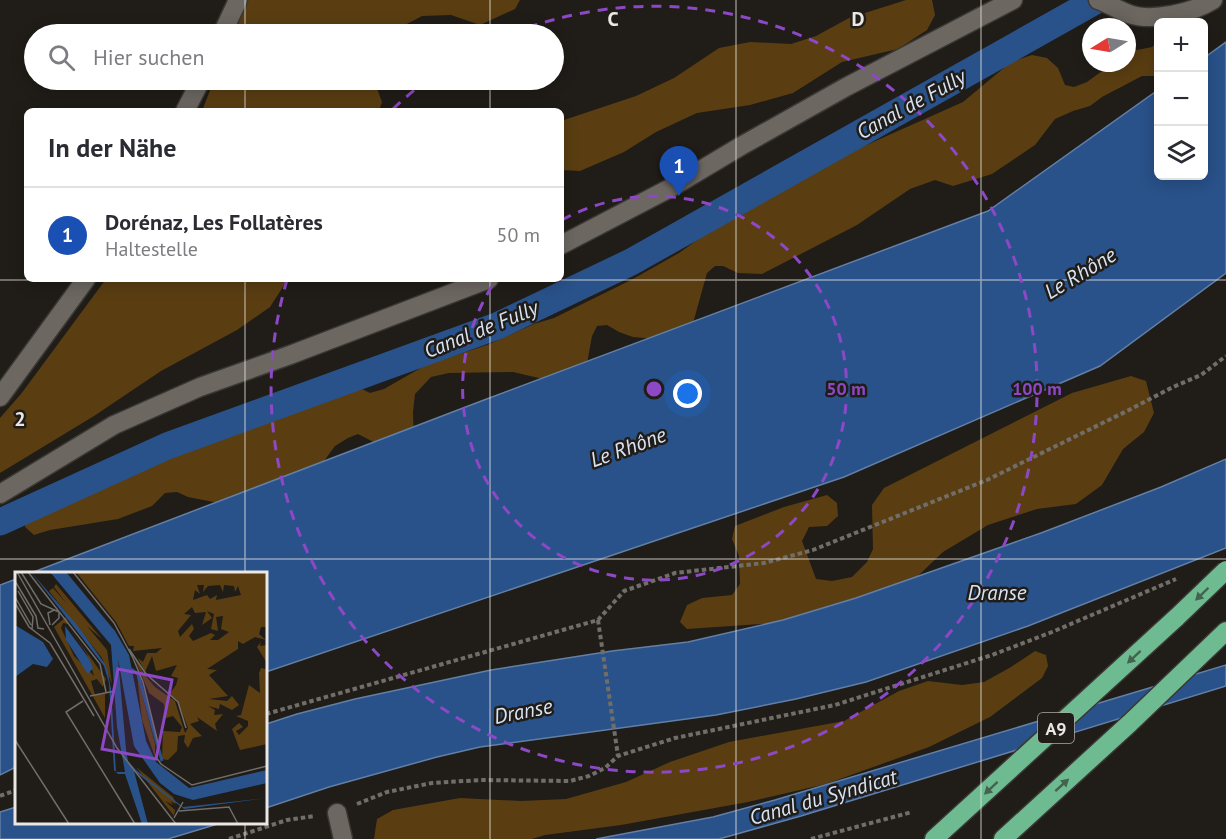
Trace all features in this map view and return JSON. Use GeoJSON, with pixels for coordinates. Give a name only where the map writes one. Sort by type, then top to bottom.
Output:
{"type":"FeatureCollection","features":[{"type":"Feature","properties":{"kind":"highway","name":"A9"},"geometry":{"type":"LineString","coordinates":[[934,839],[1226,570]]}},
{"type":"Feature","properties":{"kind":"highway","name":"A9"},"geometry":{"type":"LineString","coordinates":[[1003,839],[1226,631]]}},
{"type":"Feature","properties":{"kind":"street"},"geometry":{"type":"LineString","coordinates":[[227,24],[238,0]]}},
{"type":"Feature","properties":{"kind":"street"},"geometry":{"type":"LineString","coordinates":[[564,243],[674,186],[846,87],[1013,0]]}},
{"type":"Feature","properties":{"kind":"street"},"geometry":{"type":"LineString","coordinates":[[1098,0],[1129,14],[1150,16],[1197,9],[1213,0]]}},
{"type":"Feature","properties":{"kind":"street"},"geometry":{"type":"LineString","coordinates":[[187,108],[196,90]]}},
{"type":"Feature","properties":{"kind":"street"},"geometry":{"type":"LineString","coordinates":[[0,398],[84,282]]}},
{"type":"Feature","properties":{"kind":"street"},"geometry":{"type":"LineString","coordinates":[[0,494],[114,425],[200,387],[481,282]]}},
{"type":"Feature","properties":{"kind":"street"},"geometry":{"type":"LineString","coordinates":[[337,813],[344,839]]}},
{"type":"Feature","properties":{"kind":"path"},"geometry":{"type":"LineString","coordinates":[[267,714],[598,620],[624,591],[675,573],[764,563],[813,550],[987,480],[1201,375],[1226,356]]}},
{"type":"Feature","properties":{"kind":"path"},"geometry":{"type":"LineString","coordinates":[[229,839],[287,820],[337,813],[387,792],[432,783],[481,780],[570,781],[589,776],[605,768],[618,756],[675,738],[835,705],[992,655],[1176,579]]}},
{"type":"Feature","properties":{"kind":"path"},"geometry":{"type":"LineString","coordinates":[[598,620],[618,756]]}},
{"type":"Feature","properties":{"kind":"path"},"geometry":{"type":"LineString","coordinates":[[0,796],[15,790]]}},
{"type":"Feature","properties":{"kind":"path"},"geometry":{"type":"LineString","coordinates":[[811,839],[912,812]]}},
{"type":"Feature","properties":{"kind":"shaded area"},"geometry":{"type":"Polygon","coordinates":[[[244,0],[520,0],[515,9],[482,24],[451,15],[422,16],[407,24],[236,24],[244,0]]]}},
{"type":"Feature","properties":{"kind":"shaded area"},"geometry":{"type":"Polygon","coordinates":[[[906,0],[932,0],[935,15],[927,30],[898,49],[842,62],[793,93],[750,105],[697,113],[656,132],[624,152],[580,171],[564,170],[564,120],[636,96],[674,78],[719,48],[750,42],[791,44],[816,36],[849,18],[906,0]]]}},
{"type":"Feature","properties":{"kind":"shaded area"},"geometry":{"type":"Polygon","coordinates":[[[1154,45],[1154,76],[1142,76],[1090,106],[1055,119],[1035,145],[992,174],[953,186],[935,180],[910,189],[857,225],[762,274],[738,273],[723,266],[715,266],[707,273],[690,334],[669,340],[633,337],[607,325],[597,326],[592,336],[586,369],[556,382],[513,372],[449,373],[431,377],[415,394],[414,445],[395,453],[358,434],[335,446],[305,487],[249,509],[188,497],[177,492],[165,493],[152,506],[118,519],[50,530],[34,535],[25,527],[27,515],[40,503],[171,455],[305,401],[329,385],[354,385],[370,393],[384,389],[426,365],[487,345],[534,324],[554,318],[633,279],[679,253],[786,184],[963,102],[1011,62],[1032,55],[1047,58],[1058,68],[1065,85],[1074,87],[1087,82],[1101,72],[1136,72],[1136,50],[1154,45]]]}},
{"type":"Feature","properties":{"kind":"shaded area"},"geometry":{"type":"Polygon","coordinates":[[[210,90],[378,90],[382,102],[380,108],[203,108],[210,90]]]}},
{"type":"Feature","properties":{"kind":"shaded area"},"geometry":{"type":"Polygon","coordinates":[[[104,282],[286,282],[270,307],[237,330],[161,371],[94,416],[0,473],[0,418],[21,394],[104,282]]]}},
{"type":"Feature","properties":{"kind":"shaded area"},"geometry":{"type":"Polygon","coordinates":[[[1131,376],[1146,381],[1154,413],[1144,432],[1123,449],[1102,485],[1076,504],[1037,509],[988,525],[943,552],[899,594],[817,620],[687,629],[680,622],[687,605],[702,598],[732,595],[740,584],[739,556],[732,539],[735,526],[784,507],[827,495],[837,503],[838,516],[827,526],[809,527],[802,541],[816,579],[832,581],[852,577],[867,562],[873,549],[872,505],[884,488],[1072,393],[1131,376]]]}},
{"type":"Feature","properties":{"kind":"shaded area"},"geometry":{"type":"Polygon","coordinates":[[[1035,651],[1046,655],[1048,666],[1042,678],[990,717],[929,747],[826,784],[748,802],[532,839],[374,839],[377,819],[393,810],[460,798],[521,801],[566,799],[626,782],[670,762],[729,742],[844,721],[899,691],[928,681],[962,685],[984,682],[1035,651]]]}},
{"type":"Feature","properties":{"kind":"water","name":"Le Rhône"},"geometry":{"type":"Polygon","coordinates":[[[1226,42],[1226,273],[1100,366],[844,477],[267,672],[267,572],[34,572],[484,400],[988,211],[1154,93],[1154,180],[1208,180],[1208,55],[1226,42]]]}},
{"type":"Feature","properties":{"kind":"water","name":"Dranse"},"geometry":{"type":"Polygon","coordinates":[[[1226,459],[1226,548],[1028,626],[866,682],[716,715],[480,747],[329,787],[267,808],[267,724],[355,699],[491,670],[688,642],[783,620],[856,598],[1041,533],[1161,487],[1226,459]]]}},
{"type":"Feature","properties":{"kind":"water"},"geometry":{"type":"Polygon","coordinates":[[[15,579],[15,768],[0,775],[0,585],[15,579]]]}},
{"type":"Feature","properties":{"kind":"water","name":"Canal du Syndicat"},"geometry":{"type":"Polygon","coordinates":[[[1226,665],[1226,686],[719,839],[596,839],[713,817],[775,800],[1226,665]]]}},
{"type":"Feature","properties":{"kind":"water"},"geometry":{"type":"Polygon","coordinates":[[[15,807],[15,824],[218,824],[168,839],[0,839],[0,812],[15,807]]]}},
{"type":"Feature","properties":{"kind":"waterway","name":"Canal de Fully"},"geometry":{"type":"LineString","coordinates":[[0,522],[167,446],[497,326],[631,262],[1097,0]]}},
{"type":"Feature","properties":{"kind":"place","name":"Dorénaz, Les Follatères"},"geometry":{"type":"Point","coordinates":[679,196]}}]}
